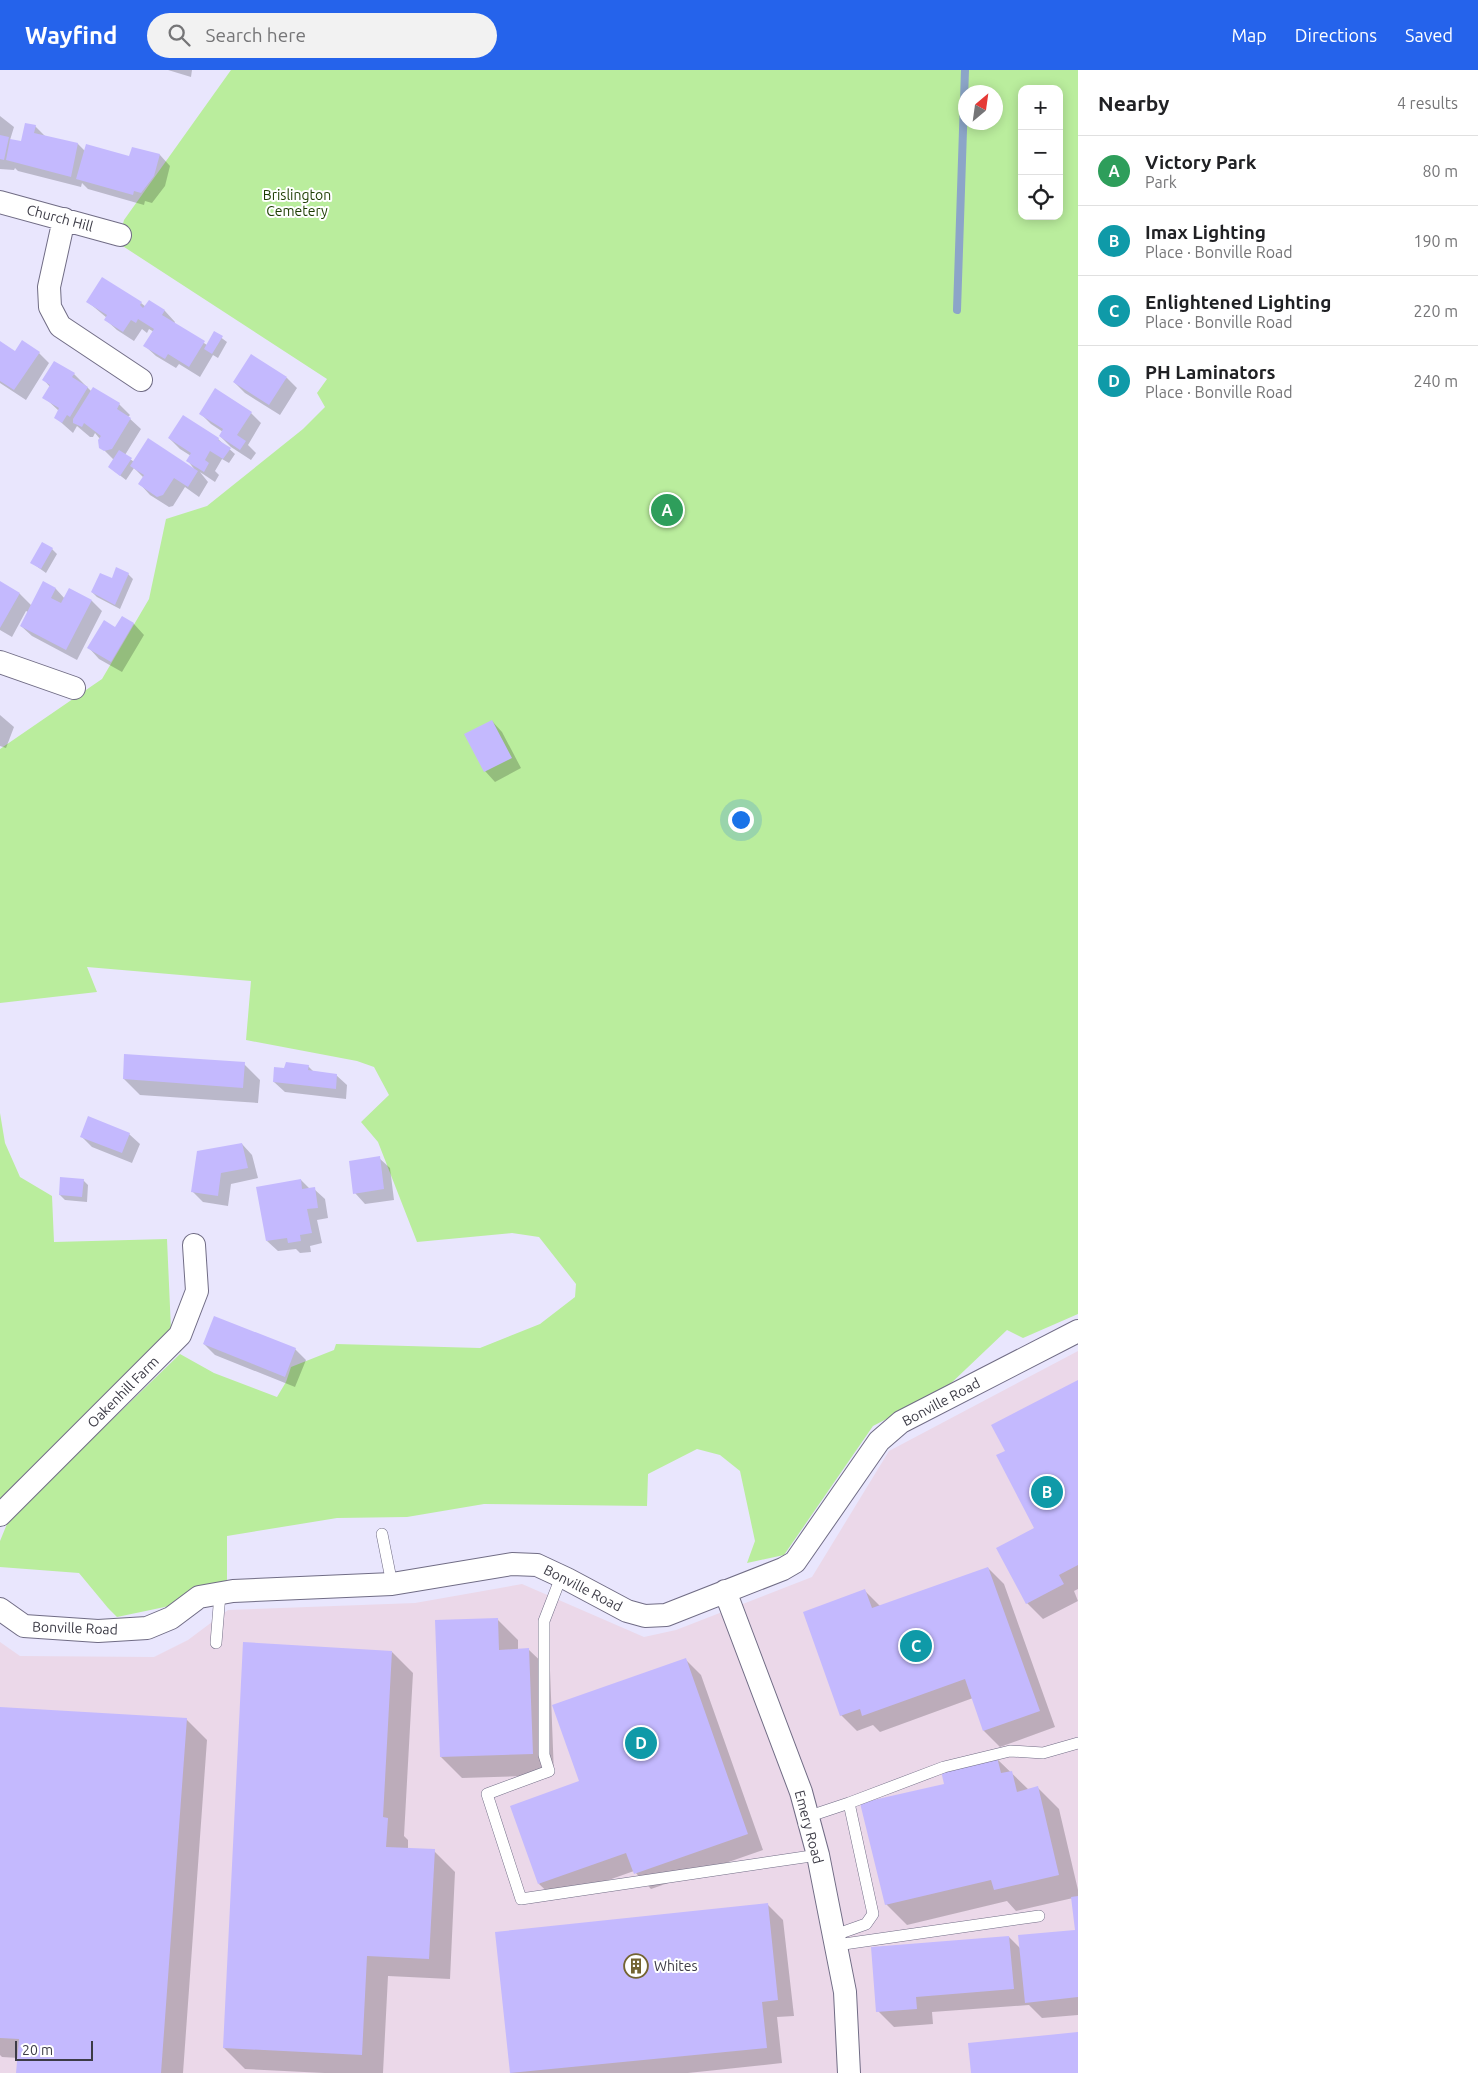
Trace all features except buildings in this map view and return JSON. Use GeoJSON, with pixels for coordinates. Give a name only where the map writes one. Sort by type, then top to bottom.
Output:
{"type":"FeatureCollection","features":[{"type":"Feature","properties":{"kind":"street","name":"Church Hill"},"geometry":{"type":"LineString","coordinates":[[0,202],[120,235]]}},
{"type":"Feature","properties":{"kind":"street"},"geometry":{"type":"LineString","coordinates":[[64,219],[49,287],[50,307],[60,326],[141,380]]}},
{"type":"Feature","properties":{"kind":"street"},"geometry":{"type":"LineString","coordinates":[[0,662],[74,688]]}},
{"type":"Feature","properties":{"kind":"street","name":"Oakenhill Farm"},"geometry":{"type":"LineString","coordinates":[[0,1516],[180,1335],[197,1291],[194,1245]]}},
{"type":"Feature","properties":{"kind":"street","name":"Bonville Road"},"geometry":{"type":"LineString","coordinates":[[0,1609],[24,1626],[98,1631],[147,1628],[171,1618],[199,1597],[233,1590],[392,1584],[512,1564],[536,1565],[628,1611],[645,1616],[666,1615],[783,1569],[795,1562],[879,1440],[901,1422],[1078,1331]]}},
{"type":"Feature","properties":{"kind":"street","name":"Emery Road"},"geometry":{"type":"LineString","coordinates":[[725,1591],[801,1792],[818,1855],[845,1992],[849,2073]]}},
{"type":"Feature","properties":{"kind":"lane"},"geometry":{"type":"LineString","coordinates":[[382,1534],[392,1584]]}},
{"type":"Feature","properties":{"kind":"lane"},"geometry":{"type":"LineString","coordinates":[[561,1577],[544,1621],[544,1755],[549,1771],[487,1794],[522,1899],[818,1855]]}},
{"type":"Feature","properties":{"kind":"lane"},"geometry":{"type":"LineString","coordinates":[[216,1643],[220,1594]]}},
{"type":"Feature","properties":{"kind":"lane"},"geometry":{"type":"LineString","coordinates":[[807,1817],[944,1767],[1010,1752],[1043,1753],[1078,1743]]}},
{"type":"Feature","properties":{"kind":"lane"},"geometry":{"type":"LineString","coordinates":[[836,1940],[866,1924],[873,1914],[849,1803]]}},
{"type":"Feature","properties":{"kind":"lane"},"geometry":{"type":"LineString","coordinates":[[836,1940],[1039,1916]]}},
{"type":"Feature","properties":{"kind":"shaded area"},"geometry":{"type":"Polygon","coordinates":[[[1078,1351],[1078,2073],[0,2073],[0,1642],[20,1656],[154,1657],[188,1640],[228,1610],[415,1603],[522,1584],[644,1637],[676,1630],[812,1577],[889,1451],[1078,1351]]]}},
{"type":"Feature","properties":{"kind":"green space","name":"Brislington Cemetery"},"geometry":{"type":"Polygon","coordinates":[[[231,70],[1078,70],[1078,1314],[1023,1338],[1007,1330],[946,1388],[873,1426],[784,1555],[747,1563],[755,1541],[740,1471],[720,1455],[697,1449],[648,1474],[647,1506],[484,1504],[407,1517],[337,1518],[227,1536],[227,1582],[179,1604],[117,1617],[79,1573],[0,1567],[0,1541],[9,1519],[180,1354],[214,1373],[277,1397],[286,1382],[291,1367],[334,1350],[336,1344],[480,1348],[540,1324],[575,1297],[576,1284],[539,1237],[512,1233],[417,1242],[378,1142],[361,1122],[389,1095],[374,1067],[357,1061],[246,1040],[251,981],[87,967],[97,992],[0,1003],[0,749],[102,679],[149,599],[166,519],[207,506],[303,429],[325,407],[317,393],[327,379],[118,243],[124,220],[231,70]]]}},
{"type":"Feature","properties":{"kind":"green space"},"geometry":{"type":"Polygon","coordinates":[[[0,1113],[5,1143],[20,1177],[52,1196],[54,1242],[167,1239],[171,1330],[0,1500],[0,1113]]]}},
{"type":"Feature","properties":{"kind":"waterway"},"geometry":{"type":"LineString","coordinates":[[957,310],[965,70]]}},
{"type":"Feature","properties":{"kind":"place","name":"Victory Park"},"geometry":{"type":"Point","coordinates":[667,510]}},
{"type":"Feature","properties":{"kind":"place","name":"Imax Lighting"},"geometry":{"type":"Point","coordinates":[1047,1492]}},
{"type":"Feature","properties":{"kind":"place","name":"Enlightened Lighting"},"geometry":{"type":"Point","coordinates":[916,1646]}},
{"type":"Feature","properties":{"kind":"place","name":"PH Laminators"},"geometry":{"type":"Point","coordinates":[641,1743]}},
{"type":"Feature","properties":{"kind":"place","name":"Whites"},"geometry":{"type":"Point","coordinates":[636,1966]}}]}
